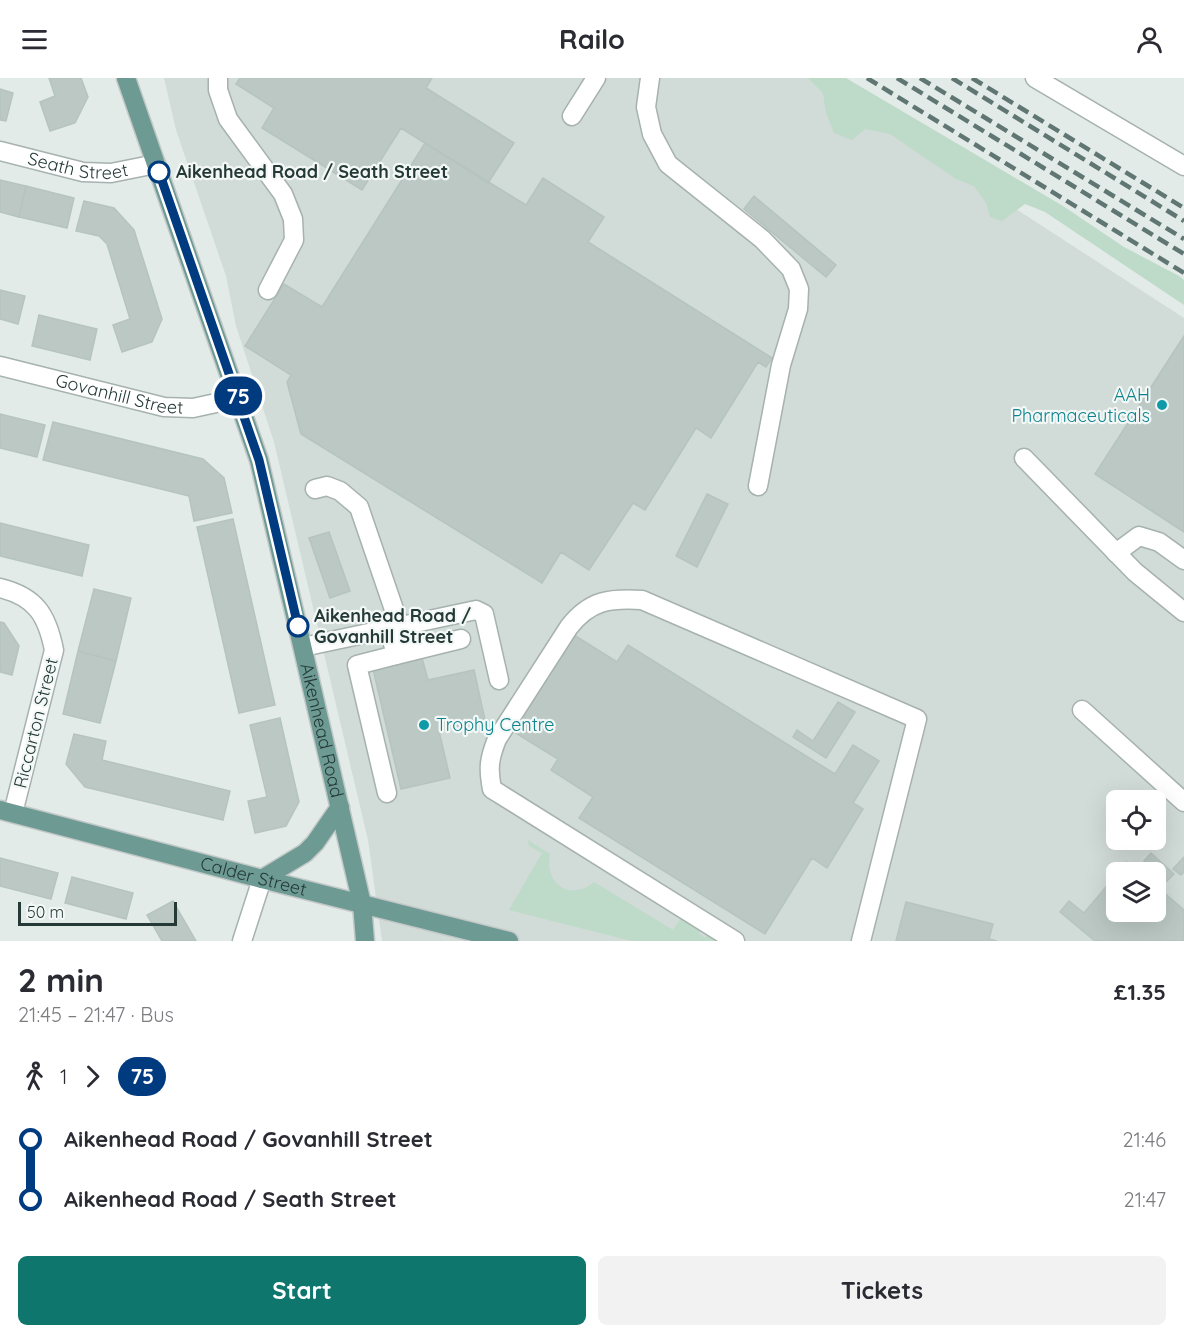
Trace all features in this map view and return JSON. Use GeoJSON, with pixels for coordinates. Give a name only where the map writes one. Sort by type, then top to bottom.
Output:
{"type":"FeatureCollection","features":[{"type":"Feature","properties":{"kind":"main road","name":"Aikenhead Road"},"geometry":{"type":"LineString","coordinates":[[126,78],[259,460],[362,904],[365,941]]}},
{"type":"Feature","properties":{"kind":"main road"},"geometry":{"type":"LineString","coordinates":[[262,879],[305,854],[340,807]]}},
{"type":"Feature","properties":{"kind":"main road","name":"Calder Street"},"geometry":{"type":"LineString","coordinates":[[6,811],[509,941]]}},
{"type":"Feature","properties":{"kind":"street"},"geometry":{"type":"LineString","coordinates":[[218,78],[218,90],[228,119],[284,194],[293,219],[294,240],[268,290]]}},
{"type":"Feature","properties":{"kind":"street"},"geometry":{"type":"LineString","coordinates":[[572,116],[596,78]]}},
{"type":"Feature","properties":{"kind":"street"},"geometry":{"type":"LineString","coordinates":[[650,78],[646,107],[652,134],[668,164],[762,239],[791,269],[799,289],[798,309],[781,365],[758,486]]}},
{"type":"Feature","properties":{"kind":"street"},"geometry":{"type":"LineString","coordinates":[[1035,78],[1184,166]]}},
{"type":"Feature","properties":{"kind":"street","name":"Seath Street"},"geometry":{"type":"LineString","coordinates":[[0,151],[83,172],[111,173],[156,164]]}},
{"type":"Feature","properties":{"kind":"street","name":"Govanhill Street"},"geometry":{"type":"LineString","coordinates":[[0,366],[164,407],[193,408],[239,398]]}},
{"type":"Feature","properties":{"kind":"street"},"geometry":{"type":"LineString","coordinates":[[1024,458],[1116,553],[1184,612]]}},
{"type":"Feature","properties":{"kind":"street"},"geometry":{"type":"LineString","coordinates":[[315,489],[327,486],[340,490],[359,507],[395,628],[396,655]]}},
{"type":"Feature","properties":{"kind":"street"},"geometry":{"type":"LineString","coordinates":[[1116,553],[1139,536],[1159,542],[1184,560]]}},
{"type":"Feature","properties":{"kind":"street","name":"Riccarton Street"},"geometry":{"type":"LineString","coordinates":[[0,588],[18,593],[36,607],[49,627],[54,650],[6,811]]}},
{"type":"Feature","properties":{"kind":"street"},"geometry":{"type":"LineString","coordinates":[[735,941],[492,789],[488,770],[497,739],[569,627],[583,612],[603,601],[618,598],[642,600],[917,719],[861,941]]}},
{"type":"Feature","properties":{"kind":"street"},"geometry":{"type":"LineString","coordinates":[[303,647],[476,610],[484,614],[499,681]]}},
{"type":"Feature","properties":{"kind":"street"},"geometry":{"type":"LineString","coordinates":[[387,793],[357,664],[460,639]]}},
{"type":"Feature","properties":{"kind":"street"},"geometry":{"type":"LineString","coordinates":[[1082,710],[1184,802]]}},
{"type":"Feature","properties":{"kind":"street"},"geometry":{"type":"LineString","coordinates":[[242,941],[262,879]]}},
{"type":"Feature","properties":{"kind":"shaded area"},"geometry":{"type":"Polygon","coordinates":[[[164,78],[814,78],[1184,318],[1184,941],[382,941],[368,840],[274,442],[236,326],[226,276],[176,130],[164,78]]]}},
{"type":"Feature","properties":{"kind":"green space"},"geometry":{"type":"Polygon","coordinates":[[[808,78],[846,78],[1063,206],[1124,247],[1179,276],[1184,280],[1184,305],[1045,212],[1025,204],[1002,221],[990,217],[986,203],[974,186],[956,179],[890,134],[865,129],[852,140],[834,133],[826,112],[823,93],[808,78]]]}},
{"type":"Feature","properties":{"kind":"green space"},"geometry":{"type":"Polygon","coordinates":[[[528,840],[550,854],[551,874],[561,887],[576,890],[585,888],[594,882],[673,930],[682,917],[700,930],[699,934],[705,938],[707,935],[718,941],[632,941],[509,910],[542,853],[529,846],[528,840]]]}},
{"type":"Feature","properties":{"kind":"building"},"geometry":{"type":"Polygon","coordinates":[[[49,78],[81,78],[88,97],[75,123],[50,131],[40,102],[55,96],[49,78]]]}},
{"type":"Feature","properties":{"kind":"building"},"geometry":{"type":"Polygon","coordinates":[[[240,78],[432,78],[426,88],[514,143],[488,183],[401,128],[362,190],[262,128],[274,108],[236,84],[240,78]]]}},
{"type":"Feature","properties":{"kind":"building"},"geometry":{"type":"Polygon","coordinates":[[[0,89],[13,93],[6,121],[0,120],[0,89]]]}},
{"type":"Feature","properties":{"kind":"building"},"geometry":{"type":"Polygon","coordinates":[[[425,143],[526,205],[543,178],[604,217],[588,242],[772,358],[766,367],[758,362],[711,438],[696,428],[645,510],[633,503],[589,570],[561,552],[542,583],[301,434],[287,382],[291,375],[245,346],[284,284],[322,307],[425,143]]]}},
{"type":"Feature","properties":{"kind":"building"},"geometry":{"type":"Polygon","coordinates":[[[0,180],[26,186],[19,217],[0,212],[0,180]]]}},
{"type":"Feature","properties":{"kind":"building"},"geometry":{"type":"Polygon","coordinates":[[[26,186],[74,198],[67,228],[19,217],[26,186]]]}},
{"type":"Feature","properties":{"kind":"building"},"geometry":{"type":"Polygon","coordinates":[[[754,196],[836,265],[826,277],[744,209],[754,196]]]}},
{"type":"Feature","properties":{"kind":"building"},"geometry":{"type":"Polygon","coordinates":[[[84,201],[114,208],[134,230],[162,319],[152,342],[122,352],[113,325],[130,319],[107,244],[99,236],[76,231],[84,201]]]}},
{"type":"Feature","properties":{"kind":"building"},"geometry":{"type":"Polygon","coordinates":[[[0,290],[25,296],[18,324],[0,319],[0,290]]]}},
{"type":"Feature","properties":{"kind":"building"},"geometry":{"type":"Polygon","coordinates":[[[39,315],[97,329],[90,360],[32,346],[39,315]]]}},
{"type":"Feature","properties":{"kind":"building","name":"AAH Pharmaceuticals"},"geometry":{"type":"Polygon","coordinates":[[[1184,336],[1184,532],[1095,474],[1184,336]]]}},
{"type":"Feature","properties":{"kind":"building"},"geometry":{"type":"Polygon","coordinates":[[[0,414],[45,425],[37,457],[0,448],[0,414]]]}},
{"type":"Feature","properties":{"kind":"building"},"geometry":{"type":"Polygon","coordinates":[[[53,422],[203,459],[224,478],[232,513],[194,521],[189,496],[43,460],[53,422]]]}},
{"type":"Feature","properties":{"kind":"building"},"geometry":{"type":"Polygon","coordinates":[[[707,494],[728,504],[697,567],[676,556],[707,494]]]}},
{"type":"Feature","properties":{"kind":"building"},"geometry":{"type":"Polygon","coordinates":[[[233,519],[275,705],[239,713],[197,527],[233,519]]]}},
{"type":"Feature","properties":{"kind":"building"},"geometry":{"type":"Polygon","coordinates":[[[0,523],[89,545],[82,576],[0,556],[0,523]]]}},
{"type":"Feature","properties":{"kind":"building"},"geometry":{"type":"Polygon","coordinates":[[[329,532],[350,591],[330,598],[309,538],[329,532]]]}},
{"type":"Feature","properties":{"kind":"building"},"geometry":{"type":"Polygon","coordinates":[[[94,589],[131,598],[116,661],[78,651],[94,589]]]}},
{"type":"Feature","properties":{"kind":"building"},"geometry":{"type":"Polygon","coordinates":[[[0,622],[4,623],[19,646],[12,675],[0,672],[0,622]]]}},
{"type":"Feature","properties":{"kind":"building"},"geometry":{"type":"Polygon","coordinates":[[[574,635],[617,662],[628,645],[835,774],[853,745],[879,761],[853,803],[863,809],[827,868],[812,858],[765,934],[579,818],[593,797],[551,770],[558,759],[514,732],[574,635]]]}},
{"type":"Feature","properties":{"kind":"building"},"geometry":{"type":"Polygon","coordinates":[[[78,651],[116,661],[100,723],[63,714],[78,651]]]}},
{"type":"Feature","properties":{"kind":"building","name":"Trophy Centre"},"geometry":{"type":"Polygon","coordinates":[[[422,658],[428,680],[474,670],[485,720],[439,731],[450,778],[401,789],[373,669],[422,658]]]}},
{"type":"Feature","properties":{"kind":"building"},"geometry":{"type":"Polygon","coordinates":[[[838,702],[855,712],[826,758],[793,737],[797,730],[813,741],[838,702]]]}},
{"type":"Feature","properties":{"kind":"building"},"geometry":{"type":"Polygon","coordinates":[[[280,718],[299,802],[286,826],[255,833],[248,801],[267,797],[250,725],[280,718]]]}},
{"type":"Feature","properties":{"kind":"building"},"geometry":{"type":"Polygon","coordinates":[[[74,734],[106,741],[102,760],[230,791],[223,820],[85,787],[66,764],[74,734]]]}},
{"type":"Feature","properties":{"kind":"building"},"geometry":{"type":"Polygon","coordinates":[[[1151,853],[1161,862],[1145,862],[1151,853]]]}},
{"type":"Feature","properties":{"kind":"building"},"geometry":{"type":"Polygon","coordinates":[[[1184,857],[1184,872],[1181,875],[1173,869],[1184,857]]]}},
{"type":"Feature","properties":{"kind":"building"},"geometry":{"type":"Polygon","coordinates":[[[0,858],[58,873],[51,899],[0,886],[0,858]]]}},
{"type":"Feature","properties":{"kind":"building"},"geometry":{"type":"Polygon","coordinates":[[[1166,867],[1174,874],[1166,880],[1166,867]]]}},
{"type":"Feature","properties":{"kind":"building"},"geometry":{"type":"Polygon","coordinates":[[[72,877],[133,893],[126,919],[65,903],[72,877]]]}},
{"type":"Feature","properties":{"kind":"building"},"geometry":{"type":"Polygon","coordinates":[[[1106,887],[1106,922],[1166,922],[1166,894],[1184,910],[1184,941],[1095,941],[1060,912],[1069,901],[1084,913],[1106,887]]]}},
{"type":"Feature","properties":{"kind":"building"},"geometry":{"type":"Polygon","coordinates":[[[173,901],[196,941],[162,941],[147,915],[173,901]]]}},
{"type":"Feature","properties":{"kind":"building"},"geometry":{"type":"Polygon","coordinates":[[[906,902],[993,924],[989,939],[997,941],[896,941],[906,902]]]}},
{"type":"Feature","properties":{"kind":"railway"},"geometry":{"type":"LineString","coordinates":[[867,78],[1184,273]]}},
{"type":"Feature","properties":{"kind":"railway"},"geometry":{"type":"LineString","coordinates":[[897,78],[1184,254]]}},
{"type":"Feature","properties":{"kind":"railway"},"geometry":{"type":"LineString","coordinates":[[920,78],[1184,239]]}},
{"type":"Feature","properties":{"kind":"railway"},"geometry":{"type":"LineString","coordinates":[[952,78],[1184,221]]}},
{"type":"Feature","properties":{"kind":"railway"},"geometry":{"type":"LineString","coordinates":[[972,78],[1184,208]]}},
{"type":"Feature","properties":{"kind":"bus line","name":"75"},"geometry":{"type":"LineString","coordinates":[[159,172],[259,460],[298,626]]}},
{"type":"Feature","properties":{"kind":"place","name":"Aikenhead Road / Seath Street"},"geometry":{"type":"Point","coordinates":[159,172]}},
{"type":"Feature","properties":{"kind":"place","name":"AAH Pharmaceuticals"},"geometry":{"type":"Point","coordinates":[1162,405]}},
{"type":"Feature","properties":{"kind":"place","name":"Aikenhead Road / Govanhill Street"},"geometry":{"type":"Point","coordinates":[298,626]}},
{"type":"Feature","properties":{"kind":"place","name":"Trophy Centre"},"geometry":{"type":"Point","coordinates":[424,725]}}]}
